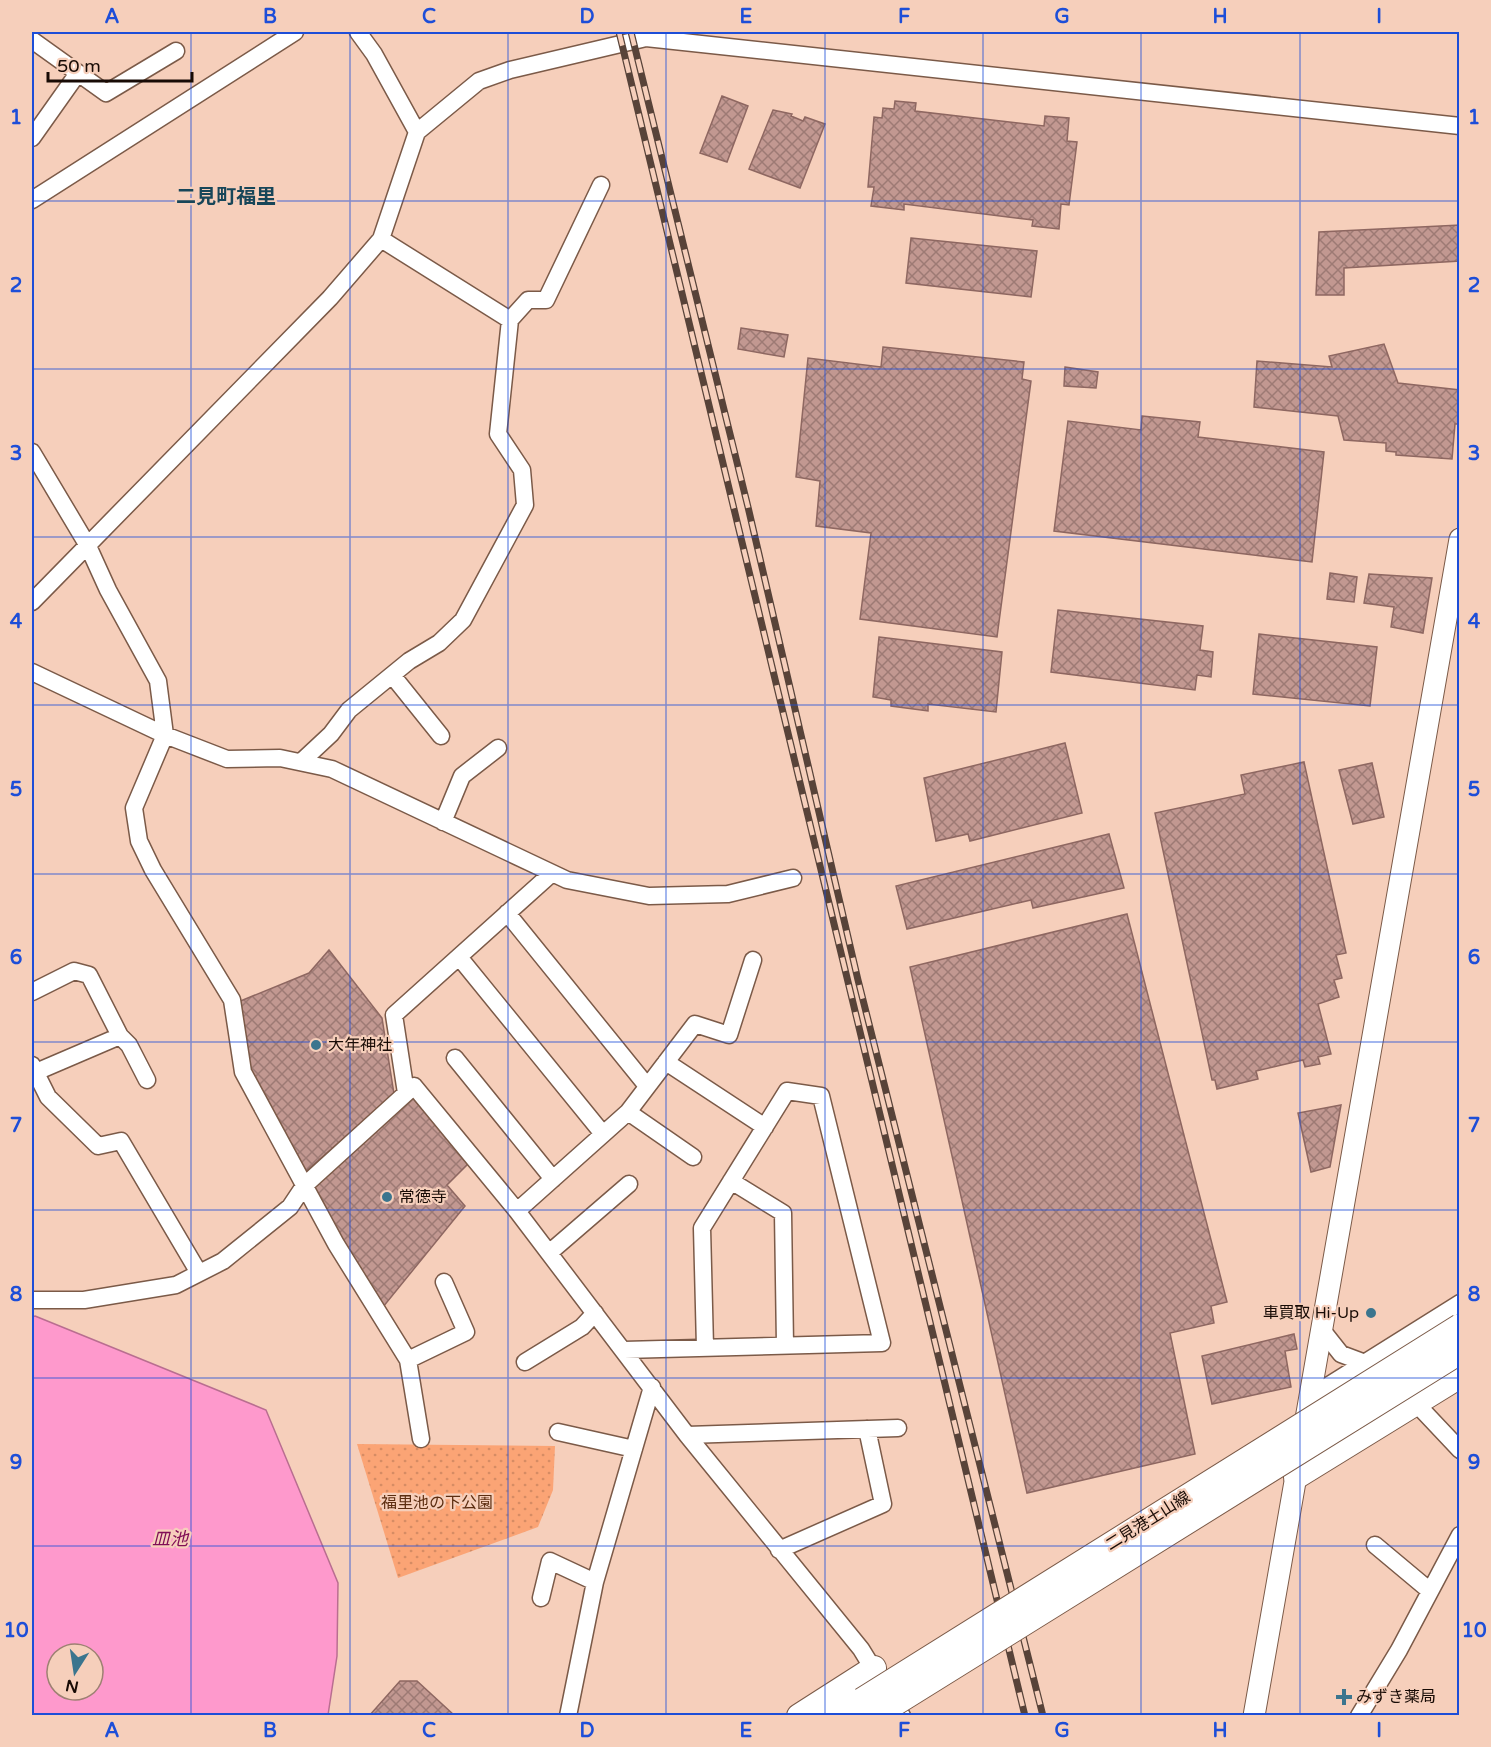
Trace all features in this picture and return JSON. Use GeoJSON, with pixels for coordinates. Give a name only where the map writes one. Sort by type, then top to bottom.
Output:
{"type":"FeatureCollection","features":[{"type":"Feature","properties":{"kind":"main road","name":"二見港土山線"},"geometry":{"type":"LineString","coordinates":[[868,1708],[1460,1326]]}},
{"type":"Feature","properties":{"kind":"main road","name":"二見港土山線"},"geometry":{"type":"LineString","coordinates":[[836,1716],[868,1708],[1460,1352]]}},
{"type":"Feature","properties":{"kind":"main road"},"geometry":{"type":"LineString","coordinates":[[1296,1477],[1460,1376]]}},
{"type":"Feature","properties":{"kind":"main road"},"geometry":{"type":"LineString","coordinates":[[798,1716],[874,1668]]}},
{"type":"Feature","properties":{"kind":"street"},"geometry":{"type":"LineString","coordinates":[[32,200],[295,32]]}},
{"type":"Feature","properties":{"kind":"street"},"geometry":{"type":"LineString","coordinates":[[358,32],[374,54],[417,132]]}},
{"type":"Feature","properties":{"kind":"street"},"geometry":{"type":"LineString","coordinates":[[32,602],[330,298],[381,239],[417,132],[479,81],[510,70],[645,35],[1460,126]]}},
{"type":"Feature","properties":{"kind":"street"},"geometry":{"type":"LineString","coordinates":[[32,40],[106,93],[176,51]]}},
{"type":"Feature","properties":{"kind":"street"},"geometry":{"type":"LineString","coordinates":[[32,138],[78,73]]}},
{"type":"Feature","properties":{"kind":"street"},"geometry":{"type":"LineString","coordinates":[[301,762],[331,734],[349,710],[409,661],[439,643],[463,620],[525,505],[522,470],[498,434],[510,320],[528,300],[546,300],[601,185]]}},
{"type":"Feature","properties":{"kind":"street"},"geometry":{"type":"LineString","coordinates":[[381,239],[510,320]]}},
{"type":"Feature","properties":{"kind":"street"},"geometry":{"type":"LineString","coordinates":[[32,452],[88,546],[108,590],[158,681],[165,735],[134,808],[139,841],[153,870],[232,1000],[243,1072],[336,1244],[408,1360],[421,1439]]}},
{"type":"Feature","properties":{"kind":"street"},"geometry":{"type":"LineString","coordinates":[[1254,1716],[1460,539]]}},
{"type":"Feature","properties":{"kind":"street"},"geometry":{"type":"LineString","coordinates":[[32,672],[165,735],[227,759],[279,758],[332,769],[551,874],[649,896],[728,894],[794,878]]}},
{"type":"Feature","properties":{"kind":"street"},"geometry":{"type":"LineString","coordinates":[[392,675],[441,736]]}},
{"type":"Feature","properties":{"kind":"street"},"geometry":{"type":"LineString","coordinates":[[443,822],[462,776],[498,748]]}},
{"type":"Feature","properties":{"kind":"street"},"geometry":{"type":"LineString","coordinates":[[406,1094],[394,1015],[551,874]]}},
{"type":"Feature","properties":{"kind":"street"},"geometry":{"type":"LineString","coordinates":[[507,914],[647,1086]]}},
{"type":"Feature","properties":{"kind":"street"},"geometry":{"type":"LineString","coordinates":[[459,957],[603,1134]]}},
{"type":"Feature","properties":{"kind":"street"},"geometry":{"type":"LineString","coordinates":[[517,1211],[628,1112],[694,1024],[729,1035],[753,960]]}},
{"type":"Feature","properties":{"kind":"street"},"geometry":{"type":"LineString","coordinates":[[32,992],[74,971],[89,975],[120,1036],[129,1045],[147,1080]]}},
{"type":"Feature","properties":{"kind":"street"},"geometry":{"type":"LineString","coordinates":[[120,1036],[34,1069],[48,1097],[98,1146],[121,1141],[199,1273]]}},
{"type":"Feature","properties":{"kind":"street"},"geometry":{"type":"LineString","coordinates":[[455,1058],[553,1179]]}},
{"type":"Feature","properties":{"kind":"street"},"geometry":{"type":"LineString","coordinates":[[666,1062],[765,1127]]}},
{"type":"Feature","properties":{"kind":"street"},"geometry":{"type":"LineString","coordinates":[[32,1300],[84,1300],[176,1285],[223,1261],[290,1207],[304,1186],[414,1086],[517,1211],[687,1435],[874,1668],[902,1716]]}},
{"type":"Feature","properties":{"kind":"street"},"geometry":{"type":"LineString","coordinates":[[624,1350],[882,1343],[821,1096],[787,1091],[702,1228],[705,1347]]}},
{"type":"Feature","properties":{"kind":"street"},"geometry":{"type":"LineString","coordinates":[[628,1112],[693,1157]]}},
{"type":"Feature","properties":{"kind":"street"},"geometry":{"type":"LineString","coordinates":[[731,1181],[783,1212],[785,1345]]}},
{"type":"Feature","properties":{"kind":"street"},"geometry":{"type":"LineString","coordinates":[[549,1253],[629,1184]]}},
{"type":"Feature","properties":{"kind":"street"},"geometry":{"type":"LineString","coordinates":[[408,1360],[466,1332],[444,1282]]}},
{"type":"Feature","properties":{"kind":"street"},"geometry":{"type":"LineString","coordinates":[[1310,1397],[1460,1303]]}},
{"type":"Feature","properties":{"kind":"street"},"geometry":{"type":"LineString","coordinates":[[525,1362],[582,1327],[596,1313]]}},
{"type":"Feature","properties":{"kind":"street"},"geometry":{"type":"LineString","coordinates":[[1322,1330],[1341,1354],[1365,1363],[1418,1402],[1460,1450]]}},
{"type":"Feature","properties":{"kind":"street"},"geometry":{"type":"LineString","coordinates":[[568,1716],[595,1582],[652,1387]]}},
{"type":"Feature","properties":{"kind":"street"},"geometry":{"type":"LineString","coordinates":[[687,1435],[898,1428]]}},
{"type":"Feature","properties":{"kind":"street"},"geometry":{"type":"LineString","coordinates":[[779,1550],[883,1504],[867,1429]]}},
{"type":"Feature","properties":{"kind":"street"},"geometry":{"type":"LineString","coordinates":[[558,1432],[634,1449]]}},
{"type":"Feature","properties":{"kind":"street"},"geometry":{"type":"LineString","coordinates":[[1359,1716],[1460,1535]]}},
{"type":"Feature","properties":{"kind":"street"},"geometry":{"type":"LineString","coordinates":[[1375,1545],[1430,1591]]}},
{"type":"Feature","properties":{"kind":"street"},"geometry":{"type":"LineString","coordinates":[[541,1598],[550,1561],[595,1582]]}},
{"type":"Feature","properties":{"kind":"green space","name":"福里池の下公園"},"geometry":{"type":"Polygon","coordinates":[[[357,1444],[555,1446],[553,1490],[538,1527],[398,1578],[357,1444]]]}},
{"type":"Feature","properties":{"kind":"water","name":"皿池"},"geometry":{"type":"Polygon","coordinates":[[[35,1316],[266,1410],[338,1583],[337,1656],[328,1715],[32,1715],[32,1317],[35,1316]]]}},
{"type":"Feature","properties":{"kind":"building"},"geometry":{"type":"Polygon","coordinates":[[[722,96],[748,106],[727,162],[700,153],[722,96]]]}},
{"type":"Feature","properties":{"kind":"building"},"geometry":{"type":"Polygon","coordinates":[[[895,101],[916,103],[915,111],[1044,126],[1045,116],[1069,118],[1067,141],[1077,142],[1069,205],[1061,204],[1059,229],[1032,226],[1033,220],[904,204],[904,210],[871,206],[874,187],[868,187],[874,117],[882,118],[883,108],[894,109],[895,101]]]}},
{"type":"Feature","properties":{"kind":"building"},"geometry":{"type":"Polygon","coordinates":[[[773,110],[792,114],[791,116],[803,121],[805,117],[825,124],[800,188],[749,169],[773,110]]]}},
{"type":"Feature","properties":{"kind":"building"},"geometry":{"type":"Polygon","coordinates":[[[1460,225],[1460,261],[1344,268],[1344,295],[1316,295],[1319,232],[1460,225]]]}},
{"type":"Feature","properties":{"kind":"building"},"geometry":{"type":"Polygon","coordinates":[[[911,238],[1037,251],[1031,297],[906,283],[911,238]]]}},
{"type":"Feature","properties":{"kind":"building"},"geometry":{"type":"Polygon","coordinates":[[[741,328],[788,335],[784,357],[738,349],[741,328]]]}},
{"type":"Feature","properties":{"kind":"building"},"geometry":{"type":"Polygon","coordinates":[[[1384,344],[1398,383],[1460,390],[1460,414],[1458,424],[1455,424],[1452,459],[1396,455],[1396,452],[1386,451],[1386,443],[1344,440],[1338,416],[1254,407],[1257,361],[1332,367],[1329,356],[1384,344]]]}},
{"type":"Feature","properties":{"kind":"building"},"geometry":{"type":"Polygon","coordinates":[[[883,347],[1024,362],[1022,379],[1031,381],[997,637],[860,619],[871,533],[816,526],[820,481],[796,477],[808,358],[881,367],[883,347]]]}},
{"type":"Feature","properties":{"kind":"building"},"geometry":{"type":"Polygon","coordinates":[[[1065,367],[1098,372],[1096,388],[1064,386],[1065,367]]]}},
{"type":"Feature","properties":{"kind":"building"},"geometry":{"type":"Polygon","coordinates":[[[1142,416],[1200,422],[1198,437],[1324,452],[1312,562],[1054,531],[1068,421],[1141,430],[1142,416]]]}},
{"type":"Feature","properties":{"kind":"building"},"geometry":{"type":"Polygon","coordinates":[[[1330,573],[1357,577],[1354,602],[1327,599],[1330,573]]]}},
{"type":"Feature","properties":{"kind":"building"},"geometry":{"type":"Polygon","coordinates":[[[1369,574],[1432,578],[1423,633],[1391,627],[1394,607],[1364,603],[1369,574]]]}},
{"type":"Feature","properties":{"kind":"building"},"geometry":{"type":"Polygon","coordinates":[[[1058,610],[1203,626],[1200,650],[1213,652],[1211,677],[1197,675],[1195,690],[1051,672],[1058,610]]]}},
{"type":"Feature","properties":{"kind":"building"},"geometry":{"type":"Polygon","coordinates":[[[1259,634],[1377,647],[1370,706],[1253,694],[1259,634]]]}},
{"type":"Feature","properties":{"kind":"building"},"geometry":{"type":"Polygon","coordinates":[[[879,637],[1002,652],[996,712],[928,704],[928,711],[891,706],[891,700],[873,697],[879,637]]]}},
{"type":"Feature","properties":{"kind":"building"},"geometry":{"type":"Polygon","coordinates":[[[1065,743],[1082,813],[970,841],[968,834],[936,841],[924,778],[1065,743]]]}},
{"type":"Feature","properties":{"kind":"building"},"geometry":{"type":"Polygon","coordinates":[[[1304,762],[1346,953],[1336,955],[1342,978],[1334,980],[1339,997],[1318,1004],[1331,1054],[1318,1057],[1320,1064],[1305,1067],[1303,1060],[1256,1071],[1258,1079],[1217,1089],[1215,1080],[1212,1080],[1155,813],[1245,794],[1241,775],[1304,762]]]}},
{"type":"Feature","properties":{"kind":"building"},"geometry":{"type":"Polygon","coordinates":[[[1372,763],[1384,817],[1353,824],[1339,770],[1372,763]]]}},
{"type":"Feature","properties":{"kind":"building"},"geometry":{"type":"Polygon","coordinates":[[[1109,834],[1124,888],[1033,908],[1031,900],[907,929],[896,886],[1109,834]]]}},
{"type":"Feature","properties":{"kind":"building"},"geometry":{"type":"Polygon","coordinates":[[[1127,914],[1227,1302],[1211,1306],[1214,1323],[1170,1333],[1195,1454],[1027,1493],[910,967],[1127,914]]]}},
{"type":"Feature","properties":{"kind":"building","name":"大年神社"},"geometry":{"type":"Polygon","coordinates":[[[329,950],[382,1018],[394,1094],[304,1173],[250,1072],[238,1002],[309,973],[329,950]]]}},
{"type":"Feature","properties":{"kind":"building","name":"常徳寺"},"geometry":{"type":"Polygon","coordinates":[[[411,1096],[469,1163],[447,1185],[465,1206],[383,1307],[312,1188],[411,1096]]]}},
{"type":"Feature","properties":{"kind":"building"},"geometry":{"type":"Polygon","coordinates":[[[1341,1105],[1330,1167],[1311,1172],[1298,1113],[1341,1105]]]}},
{"type":"Feature","properties":{"kind":"building"},"geometry":{"type":"Polygon","coordinates":[[[1294,1334],[1297,1349],[1285,1351],[1291,1387],[1212,1404],[1202,1356],[1294,1334]]]}},
{"type":"Feature","properties":{"kind":"building"},"geometry":{"type":"Polygon","coordinates":[[[400,1681],[417,1681],[455,1716],[369,1716],[400,1681]]]}},
{"type":"Feature","properties":{"kind":"railway"},"geometry":{"type":"LineString","coordinates":[[619,32],[1025,1716]]}},
{"type":"Feature","properties":{"kind":"railway"},"geometry":{"type":"LineString","coordinates":[[631,32],[748,507],[858,980],[1043,1716]]}},
{"type":"Feature","properties":{"kind":"place","name":"大年神社"},"geometry":{"type":"Point","coordinates":[316,1045]}},
{"type":"Feature","properties":{"kind":"place","name":"常徳寺"},"geometry":{"type":"Point","coordinates":[387,1197]}},
{"type":"Feature","properties":{"kind":"place","name":"車買取 Hi-Up"},"geometry":{"type":"Point","coordinates":[1371,1313]}},
{"type":"Feature","properties":{"kind":"place","name":"みずき薬局"},"geometry":{"type":"Point","coordinates":[1344,1697]}},
{"type":"Feature","properties":{"kind":"district","name":"二見町福里"},"geometry":{"type":"Point","coordinates":[226,197]}}]}
